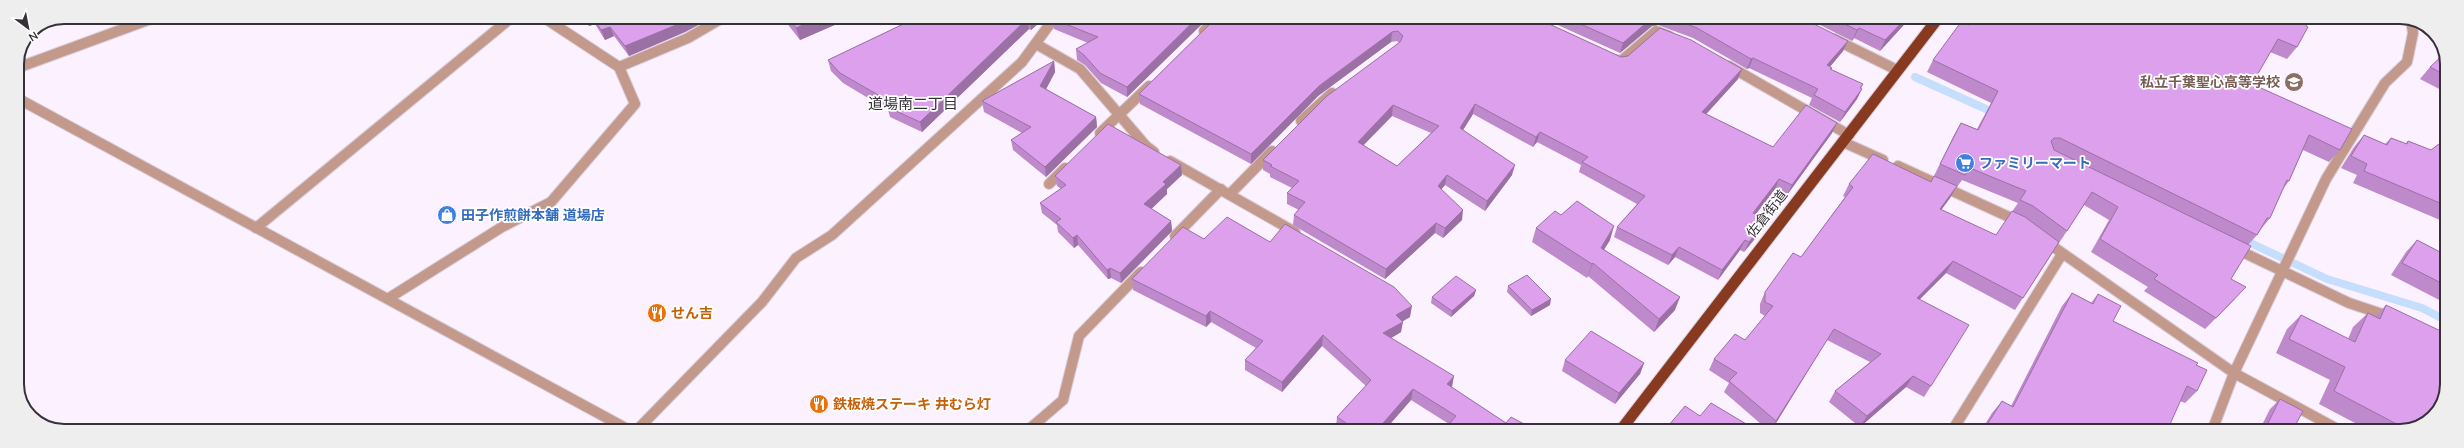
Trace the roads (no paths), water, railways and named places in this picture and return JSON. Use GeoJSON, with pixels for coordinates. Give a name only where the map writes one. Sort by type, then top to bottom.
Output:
{"type":"FeatureCollection","features":[{"type":"Feature","properties":{"kind":"highway","name":"佐倉街道"},"geometry":{"type":"LineString","coordinates":[[1625,424],[1933,24]]}},
{"type":"Feature","properties":{"kind":"street"},"geometry":{"type":"LineString","coordinates":[[24,65],[137,24]]}},
{"type":"Feature","properties":{"kind":"street"},"geometry":{"type":"LineString","coordinates":[[256,228],[504,24]]}},
{"type":"Feature","properties":{"kind":"street"},"geometry":{"type":"LineString","coordinates":[[389,298],[502,227],[551,202],[635,104],[619,67],[554,24]]}},
{"type":"Feature","properties":{"kind":"street"},"geometry":{"type":"LineString","coordinates":[[619,67],[688,38],[712,24]]}},
{"type":"Feature","properties":{"kind":"street"},"geometry":{"type":"LineString","coordinates":[[643,424],[762,302],[796,258],[832,235],[1022,62],[1050,24]]}},
{"type":"Feature","properties":{"kind":"street"},"geometry":{"type":"LineString","coordinates":[[1196,39],[1211,24]]}},
{"type":"Feature","properties":{"kind":"street"},"geometry":{"type":"LineString","coordinates":[[2215,424],[2234,373],[2282,268],[2326,179],[2356,128],[2386,83],[2407,62],[2413,32],[2412,26]]}},
{"type":"Feature","properties":{"kind":"street"},"geometry":{"type":"LineString","coordinates":[[1607,55],[1621,62],[1656,31],[1676,38]]}},
{"type":"Feature","properties":{"kind":"street"},"geometry":{"type":"LineString","coordinates":[[1825,35],[1897,70]]}},
{"type":"Feature","properties":{"kind":"street"},"geometry":{"type":"LineString","coordinates":[[1036,44],[1080,69],[1119,115],[1152,150],[1225,191],[1305,239]]}},
{"type":"Feature","properties":{"kind":"street"},"geometry":{"type":"LineString","coordinates":[[1718,59],[1846,138],[1999,211],[2027,227]]}},
{"type":"Feature","properties":{"kind":"street"},"geometry":{"type":"LineString","coordinates":[[1092,141],[1158,77]]}},
{"type":"Feature","properties":{"kind":"street"},"geometry":{"type":"LineString","coordinates":[[1295,128],[1322,101],[1340,87]]}},
{"type":"Feature","properties":{"kind":"street"},"geometry":{"type":"LineString","coordinates":[[24,102],[256,228],[389,298],[618,424]]}},
{"type":"Feature","properties":{"kind":"street"},"geometry":{"type":"LineString","coordinates":[[1166,246],[1225,191],[1279,144]]}},
{"type":"Feature","properties":{"kind":"street"},"geometry":{"type":"LineString","coordinates":[[1049,184],[1071,162]]}},
{"type":"Feature","properties":{"kind":"street"},"geometry":{"type":"LineString","coordinates":[[2039,236],[2062,254],[2234,373],[2328,424]]}},
{"type":"Feature","properties":{"kind":"street"},"geometry":{"type":"LineString","coordinates":[[2225,243],[2282,268],[2349,303],[2401,322]]}},
{"type":"Feature","properties":{"kind":"street"},"geometry":{"type":"LineString","coordinates":[[1956,424],[2062,254]]}},
{"type":"Feature","properties":{"kind":"street"},"geometry":{"type":"LineString","coordinates":[[1035,424],[1063,400],[1079,336],[1150,262]]}},
{"type":"Feature","properties":{"kind":"waterway"},"geometry":{"type":"LineString","coordinates":[[1915,77],[1997,114]]}},
{"type":"Feature","properties":{"kind":"waterway"},"geometry":{"type":"LineString","coordinates":[[2240,238],[2327,279],[2422,308],[2440,317]]}},
{"type":"Feature","properties":{"kind":"place","name":"私立千葉聖心高等学校"},"geometry":{"type":"Point","coordinates":[2294,82]}},
{"type":"Feature","properties":{"kind":"place","name":"ファミリーマート"},"geometry":{"type":"Point","coordinates":[1965,163]}},
{"type":"Feature","properties":{"kind":"place","name":"田子作煎餅本舗 道場店"},"geometry":{"type":"Point","coordinates":[447,215]}},
{"type":"Feature","properties":{"kind":"place","name":"せん吉"},"geometry":{"type":"Point","coordinates":[657,313]}},
{"type":"Feature","properties":{"kind":"place","name":"鉄板焼ステーキ 井むら灯"},"geometry":{"type":"Point","coordinates":[819,404]}},
{"type":"Feature","properties":{"kind":"district","name":"道場南二丁目"},"geometry":{"type":"Point","coordinates":[913,104]}}]}
